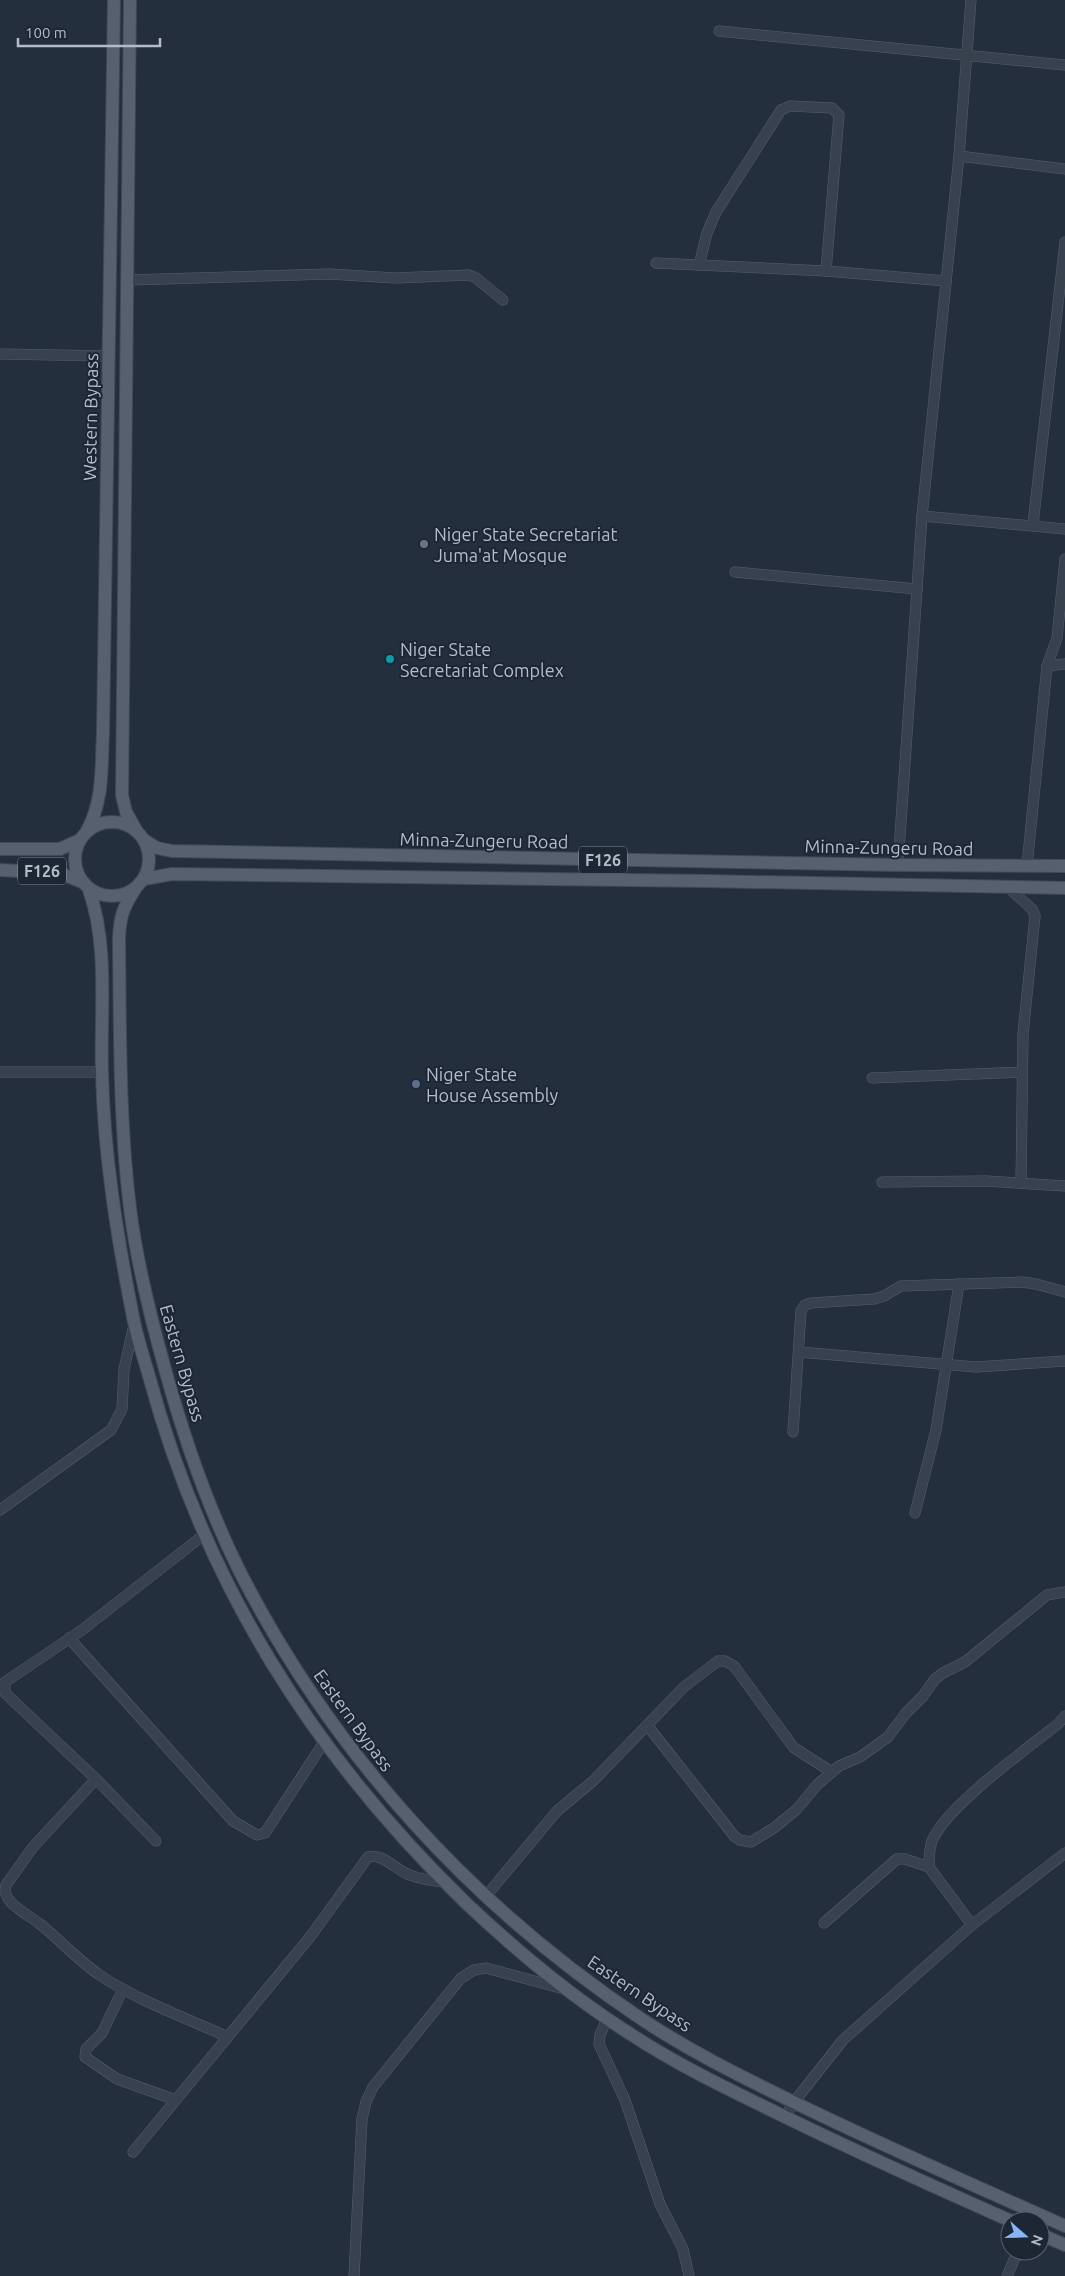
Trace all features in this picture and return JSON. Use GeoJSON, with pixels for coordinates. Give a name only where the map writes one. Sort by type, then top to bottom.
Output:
{"type":"FeatureCollection","features":[{"type":"Feature","properties":{"kind":"main road","name":"Western Bypass"},"geometry":{"type":"LineString","coordinates":[[84,835],[95,816],[100,799],[103,732],[114,0]]}},
{"type":"Feature","properties":{"kind":"main road","name":"Western Bypass"},"geometry":{"type":"LineString","coordinates":[[130,0],[122,795],[126,812],[140,835]]}},
{"type":"Feature","properties":{"kind":"main road","name":"F126"},"geometry":{"type":"LineString","coordinates":[[0,849],[60,848],[84,835],[98,824],[111,822],[124,824],[140,835]]}},
{"type":"Feature","properties":{"kind":"main road","name":"F126"},"geometry":{"type":"LineString","coordinates":[[84,835],[76,850],[74,861],[76,872],[85,886]]}},
{"type":"Feature","properties":{"kind":"main road","name":"Minna-Zungeru Road"},"geometry":{"type":"LineString","coordinates":[[140,835],[157,848],[172,852],[898,865],[1065,866]]}},
{"type":"Feature","properties":{"kind":"main road"},"geometry":{"type":"LineString","coordinates":[[139,884],[149,867],[149,853],[140,835]]}},
{"type":"Feature","properties":{"kind":"main road"},"geometry":{"type":"LineString","coordinates":[[706,861],[706,881]]}},
{"type":"Feature","properties":{"kind":"main road","name":"F126"},"geometry":{"type":"LineString","coordinates":[[0,870],[60,873],[100,895],[112,897],[124,895],[139,884]]}},
{"type":"Feature","properties":{"kind":"main road","name":"Minna-Zungeru Road"},"geometry":{"type":"LineString","coordinates":[[139,884],[172,874],[1065,888]]}},
{"type":"Feature","properties":{"kind":"main road","name":"Eastern Bypass"},"geometry":{"type":"LineString","coordinates":[[139,884],[123,908],[120,916],[122,1125],[132,1219],[152,1320],[179,1418],[199,1476],[238,1569],[272,1630],[320,1707],[383,1790],[452,1864],[519,1927],[579,1975],[646,2022],[724,2067],[794,2102],[886,2146],[1065,2226]]}},
{"type":"Feature","properties":{"kind":"main road","name":"Eastern Bypass"},"geometry":{"type":"LineString","coordinates":[[85,886],[100,929],[104,1127],[114,1222],[134,1324],[169,1445],[205,1534],[224,1577],[258,1640],[304,1715],[370,1801],[446,1882],[497,1932],[607,2019],[636,2038],[717,2084],[878,2162],[1000,2216]]}},
{"type":"Feature","properties":{"kind":"main road"},"geometry":{"type":"LineString","coordinates":[[1050,2238],[1065,2245]]}},
{"type":"Feature","properties":{"kind":"street"},"geometry":{"type":"LineString","coordinates":[[898,865],[922,516],[959,156],[971,0]]}},
{"type":"Feature","properties":{"kind":"street"},"geometry":{"type":"LineString","coordinates":[[719,31],[1065,64]]}},
{"type":"Feature","properties":{"kind":"street"},"geometry":{"type":"LineString","coordinates":[[699,265],[707,233],[716,212],[782,110],[790,106],[832,108],[838,115],[826,271]]}},
{"type":"Feature","properties":{"kind":"street"},"geometry":{"type":"LineString","coordinates":[[959,156],[1065,170]]}},
{"type":"Feature","properties":{"kind":"street"},"geometry":{"type":"LineString","coordinates":[[1033,524],[1065,242]]}},
{"type":"Feature","properties":{"kind":"street"},"geometry":{"type":"LineString","coordinates":[[656,263],[826,271],[946,281]]}},
{"type":"Feature","properties":{"kind":"street"},"geometry":{"type":"LineString","coordinates":[[128,280],[328,274],[395,278],[469,276],[476,278],[503,300]]}},
{"type":"Feature","properties":{"kind":"street"},"geometry":{"type":"LineString","coordinates":[[0,354],[108,356]]}},
{"type":"Feature","properties":{"kind":"street"},"geometry":{"type":"LineString","coordinates":[[922,516],[1033,524],[1065,529]]}},
{"type":"Feature","properties":{"kind":"street"},"geometry":{"type":"LineString","coordinates":[[1027,866],[1047,666],[1057,638],[1065,559]]}},
{"type":"Feature","properties":{"kind":"street"},"geometry":{"type":"LineString","coordinates":[[735,572],[917,589]]}},
{"type":"Feature","properties":{"kind":"street"},"geometry":{"type":"LineString","coordinates":[[1047,666],[1065,664]]}},
{"type":"Feature","properties":{"kind":"street"},"geometry":{"type":"LineString","coordinates":[[1009,888],[1032,909],[1035,916],[1023,1034],[1021,1182]]}},
{"type":"Feature","properties":{"kind":"street"},"geometry":{"type":"LineString","coordinates":[[0,1072],[102,1072]]}},
{"type":"Feature","properties":{"kind":"street"},"geometry":{"type":"LineString","coordinates":[[872,1078],[1022,1072]]}},
{"type":"Feature","properties":{"kind":"street"},"geometry":{"type":"LineString","coordinates":[[882,1182],[986,1181],[1065,1186]]}},
{"type":"Feature","properties":{"kind":"street"},"geometry":{"type":"LineString","coordinates":[[793,1432],[801,1311],[805,1305],[874,1299],[884,1296],[901,1286],[1022,1282],[1065,1292]]}},
{"type":"Feature","properties":{"kind":"street"},"geometry":{"type":"LineString","coordinates":[[915,1513],[936,1430],[959,1284]]}},
{"type":"Feature","properties":{"kind":"street"},"geometry":{"type":"LineString","coordinates":[[0,1510],[111,1430],[122,1409],[124,1369],[134,1324]]}},
{"type":"Feature","properties":{"kind":"street"},"geometry":{"type":"LineString","coordinates":[[799,1352],[976,1367],[1065,1361]]}},
{"type":"Feature","properties":{"kind":"street"},"geometry":{"type":"LineString","coordinates":[[156,1841],[96,1779],[5,1693],[4,1688],[5,1682],[19,1671],[69,1638],[205,1534]]}},
{"type":"Feature","properties":{"kind":"street"},"geometry":{"type":"LineString","coordinates":[[647,1725],[735,1837],[751,1842],[774,1828],[796,1810],[818,1784],[832,1772],[847,1761],[867,1753],[888,1737],[906,1713],[944,1673],[965,1662],[1047,1595],[1065,1592]]}},
{"type":"Feature","properties":{"kind":"street"},"geometry":{"type":"LineString","coordinates":[[69,1638],[234,1820],[257,1835],[265,1833],[324,1742]]}},
{"type":"Feature","properties":{"kind":"street"},"geometry":{"type":"LineString","coordinates":[[486,1896],[557,1811],[593,1781],[684,1687],[718,1661],[725,1661],[734,1666],[794,1748],[832,1772]]}},
{"type":"Feature","properties":{"kind":"street"},"geometry":{"type":"LineString","coordinates":[[929,1867],[929,1853],[932,1840],[941,1826],[973,1792],[1058,1724],[1065,1716]]}},
{"type":"Feature","properties":{"kind":"street"},"geometry":{"type":"LineString","coordinates":[[96,1779],[33,1847],[3,1891],[5,1898],[40,1924],[88,1966],[124,1989],[228,2037]]}},
{"type":"Feature","properties":{"kind":"street"},"geometry":{"type":"LineString","coordinates":[[785,2117],[794,2102],[843,2040],[972,1925],[1065,1852]]}},
{"type":"Feature","properties":{"kind":"street"},"geometry":{"type":"LineString","coordinates":[[133,2152],[310,1937],[368,1857],[379,1857],[405,1873],[424,1880],[446,1882]]}},
{"type":"Feature","properties":{"kind":"street"},"geometry":{"type":"LineString","coordinates":[[824,1923],[897,1859],[905,1859],[929,1867],[972,1925]]}},
{"type":"Feature","properties":{"kind":"street"},"geometry":{"type":"LineString","coordinates":[[354,2276],[362,2120],[366,2102],[373,2088],[461,1978],[474,1970],[486,1968],[568,1990]]}},
{"type":"Feature","properties":{"kind":"street"},"geometry":{"type":"LineString","coordinates":[[124,1989],[102,2033],[86,2049],[85,2057],[117,2079],[176,2100]]}},
{"type":"Feature","properties":{"kind":"street"},"geometry":{"type":"LineString","coordinates":[[607,2019],[600,2035],[599,2044],[625,2100],[660,2204],[683,2249],[689,2276]]}},
{"type":"Feature","properties":{"kind":"street"},"geometry":{"type":"LineString","coordinates":[[1007,2276],[1014,2261]]}},
{"type":"Feature","properties":{"kind":"place","name":"Niger State Secretariat Juma'at Mosque"},"geometry":{"type":"Point","coordinates":[424,544]}},
{"type":"Feature","properties":{"kind":"place","name":"Niger State Secretariat Complex"},"geometry":{"type":"Point","coordinates":[390,659]}},
{"type":"Feature","properties":{"kind":"place","name":"Niger State House Assembly"},"geometry":{"type":"Point","coordinates":[416,1084]}}]}
